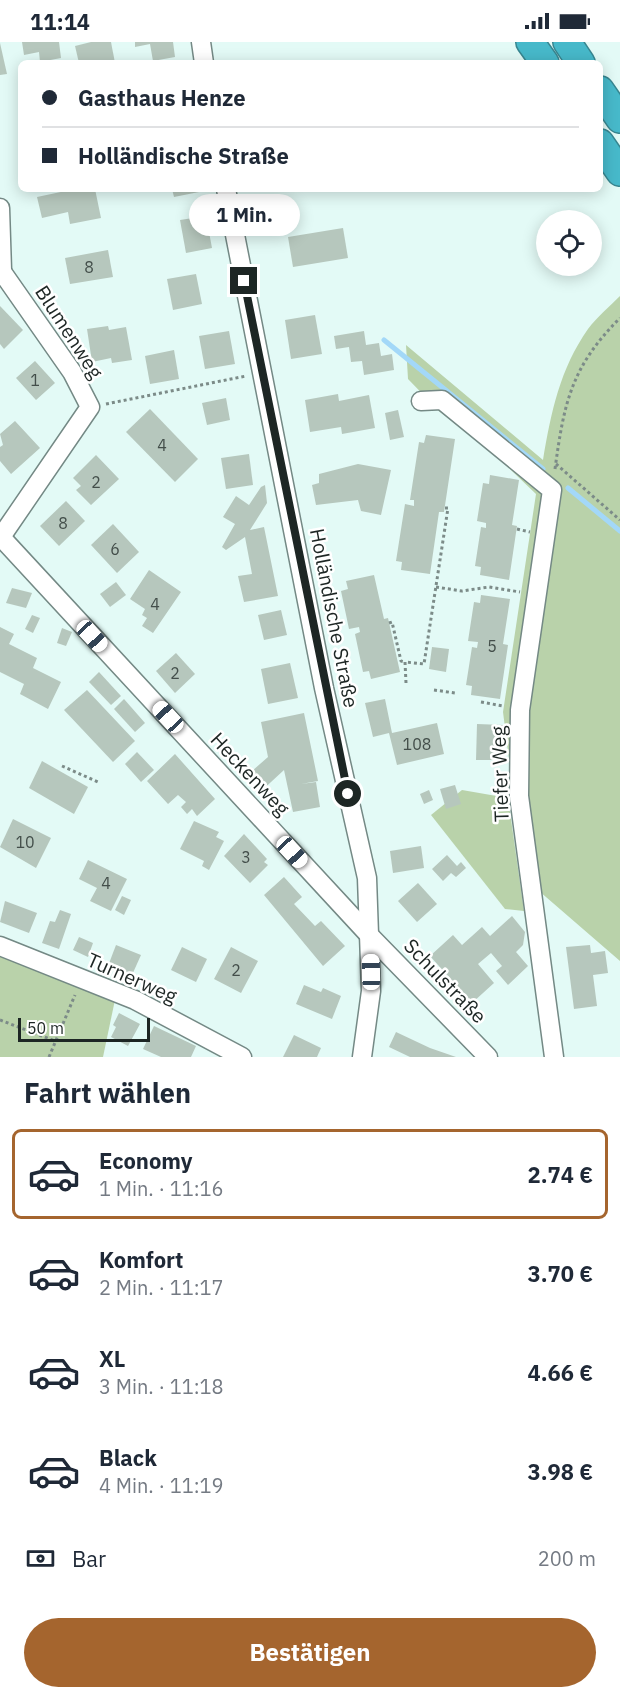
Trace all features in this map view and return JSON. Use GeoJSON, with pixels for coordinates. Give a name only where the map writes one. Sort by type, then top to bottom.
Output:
{"type":"FeatureCollection","features":[{"type":"Feature","properties":{"kind":"highway"},"geometry":{"type":"LineString","coordinates":[[530,42],[543,60]]}},
{"type":"Feature","properties":{"kind":"highway"},"geometry":{"type":"LineString","coordinates":[[567,42],[579,60]]}},
{"type":"Feature","properties":{"kind":"highway"},"geometry":{"type":"LineString","coordinates":[[603,94],[620,119]]}},
{"type":"Feature","properties":{"kind":"highway"},"geometry":{"type":"LineString","coordinates":[[603,147],[620,172]]}},
{"type":"Feature","properties":{"kind":"street"},"geometry":{"type":"LineString","coordinates":[[201,42],[204,60]]}},
{"type":"Feature","properties":{"kind":"street","name":"Holländische Straße"},"geometry":{"type":"LineString","coordinates":[[227,192],[324,688],[366,878],[371,991],[362,1057]]}},
{"type":"Feature","properties":{"kind":"street","name":"Blumenweg"},"geometry":{"type":"LineString","coordinates":[[0,208],[1,269],[72,372],[90,407],[1,537]]}},
{"type":"Feature","properties":{"kind":"street","name":"Tiefer Weg"},"geometry":{"type":"LineString","coordinates":[[421,401],[442,400],[552,489],[520,710],[519,796],[554,1057]]}},
{"type":"Feature","properties":{"kind":"street","name":"Heckenweg"},"geometry":{"type":"LineString","coordinates":[[1,537],[370,936]]}},
{"type":"Feature","properties":{"kind":"street","name":"Schulstraße"},"geometry":{"type":"LineString","coordinates":[[370,936],[488,1057]]}},
{"type":"Feature","properties":{"kind":"street","name":"Turnerweg"},"geometry":{"type":"LineString","coordinates":[[0,946],[135,1000],[242,1057]]}},
{"type":"Feature","properties":{"kind":"path"},"geometry":{"type":"LineString","coordinates":[[620,318],[579,369],[567,396],[556,464],[620,520]]}},
{"type":"Feature","properties":{"kind":"path"},"geometry":{"type":"LineString","coordinates":[[90,407],[263,373]]}},
{"type":"Feature","properties":{"kind":"path"},"geometry":{"type":"LineString","coordinates":[[389,623],[392,622],[401,661],[424,664],[448,508],[445,508]]}},
{"type":"Feature","properties":{"kind":"path"},"geometry":{"type":"LineString","coordinates":[[436,587],[462,591],[489,587],[537,594]]}},
{"type":"Feature","properties":{"kind":"path"},"geometry":{"type":"LineString","coordinates":[[405,662],[406,683]]}},
{"type":"Feature","properties":{"kind":"path"},"geometry":{"type":"LineString","coordinates":[[434,690],[455,693]]}},
{"type":"Feature","properties":{"kind":"path"},"geometry":{"type":"LineString","coordinates":[[481,702],[520,710]]}},
{"type":"Feature","properties":{"kind":"path"},"geometry":{"type":"LineString","coordinates":[[62,766],[98,782]]}},
{"type":"Feature","properties":{"kind":"path"},"geometry":{"type":"LineString","coordinates":[[49,1057],[81,979]]}},
{"type":"Feature","properties":{"kind":"path"},"geometry":{"type":"LineString","coordinates":[[0,1020],[55,1041]]}},
{"type":"Feature","properties":{"kind":"green space"},"geometry":{"type":"Polygon","coordinates":[[[620,296],[620,961],[524,878],[503,712],[536,494],[494,454],[439,411],[408,379],[406,345],[543,460],[553,408],[570,360],[588,329],[620,296]]]}},
{"type":"Feature","properties":{"kind":"green space"},"geometry":{"type":"Polygon","coordinates":[[[462,790],[508,798],[524,911],[505,909],[431,815],[462,790]]]}},
{"type":"Feature","properties":{"kind":"green space"},"geometry":{"type":"Polygon","coordinates":[[[0,949],[116,995],[103,1057],[0,1057],[0,949]]]}},
{"type":"Feature","properties":{"kind":"building"},"geometry":{"type":"Polygon","coordinates":[[[22,42],[59,42],[61,58],[40,60],[39,52],[24,55],[22,42]]]}},
{"type":"Feature","properties":{"kind":"building"},"geometry":{"type":"Polygon","coordinates":[[[91,42],[111,42],[114,60],[78,60],[75,46],[91,42]]]}},
{"type":"Feature","properties":{"kind":"building"},"geometry":{"type":"Polygon","coordinates":[[[135,42],[173,42],[175,57],[153,60],[150,44],[135,47],[135,42]]]}},
{"type":"Feature","properties":{"kind":"building"},"geometry":{"type":"Polygon","coordinates":[[[0,43],[7,74],[0,75],[0,43]]]}},
{"type":"Feature","properties":{"kind":"building"},"geometry":{"type":"Polygon","coordinates":[[[61,192],[96,192],[101,218],[70,224],[68,212],[42,218],[37,197],[61,192]]]}},
{"type":"Feature","properties":{"kind":"building"},"geometry":{"type":"Polygon","coordinates":[[[173,192],[199,192],[174,197],[173,192]]]}},
{"type":"Feature","properties":{"kind":"building"},"geometry":{"type":"Polygon","coordinates":[[[206,216],[212,248],[186,253],[180,220],[206,216]]]}},
{"type":"Feature","properties":{"kind":"building"},"geometry":{"type":"Polygon","coordinates":[[[343,228],[348,258],[293,267],[288,237],[343,228]]]}},
{"type":"Feature","properties":{"kind":"building"},"geometry":{"type":"Polygon","coordinates":[[[108,250],[113,277],[70,284],[65,258],[108,250]]]}},
{"type":"Feature","properties":{"kind":"building"},"geometry":{"type":"Polygon","coordinates":[[[196,274],[202,304],[173,310],[167,279],[196,274]]]}},
{"type":"Feature","properties":{"kind":"building"},"geometry":{"type":"Polygon","coordinates":[[[0,306],[23,330],[4,349],[0,344],[0,306]]]}},
{"type":"Feature","properties":{"kind":"building"},"geometry":{"type":"Polygon","coordinates":[[[315,315],[322,354],[291,359],[285,320],[315,315]]]}},
{"type":"Feature","properties":{"kind":"building"},"geometry":{"type":"Polygon","coordinates":[[[108,326],[109,330],[126,327],[132,360],[112,363],[111,358],[92,362],[87,329],[108,326]]]}},
{"type":"Feature","properties":{"kind":"building"},"geometry":{"type":"Polygon","coordinates":[[[229,331],[235,364],[205,369],[199,336],[229,331]]]}},
{"type":"Feature","properties":{"kind":"building"},"geometry":{"type":"Polygon","coordinates":[[[364,331],[366,345],[379,343],[381,356],[392,354],[394,370],[364,375],[362,361],[351,362],[349,347],[336,349],[334,336],[364,331]]]}},
{"type":"Feature","properties":{"kind":"building"},"geometry":{"type":"Polygon","coordinates":[[[174,350],[179,379],[150,384],[145,356],[174,350]]]}},
{"type":"Feature","properties":{"kind":"building"},"geometry":{"type":"Polygon","coordinates":[[[35,361],[55,383],[36,400],[16,378],[35,361]]]}},
{"type":"Feature","properties":{"kind":"building"},"geometry":{"type":"Polygon","coordinates":[[[338,394],[339,401],[369,395],[375,428],[342,434],[341,427],[310,432],[305,400],[338,394]]]}},
{"type":"Feature","properties":{"kind":"building"},"geometry":{"type":"Polygon","coordinates":[[[226,398],[230,420],[207,425],[202,403],[226,398]]]}},
{"type":"Feature","properties":{"kind":"building"},"geometry":{"type":"Polygon","coordinates":[[[150,409],[198,459],[175,482],[126,432],[150,409]]]}},
{"type":"Feature","properties":{"kind":"building"},"geometry":{"type":"Polygon","coordinates":[[[398,410],[404,437],[390,440],[385,413],[398,410]]]}},
{"type":"Feature","properties":{"kind":"building"},"geometry":{"type":"Polygon","coordinates":[[[15,421],[40,448],[11,474],[0,461],[0,447],[3,445],[0,434],[15,421]]]}},
{"type":"Feature","properties":{"kind":"building"},"geometry":{"type":"Polygon","coordinates":[[[426,435],[455,439],[444,512],[439,512],[430,574],[401,570],[402,562],[396,561],[405,504],[414,506],[414,500],[410,500],[419,442],[424,443],[426,435]]]}},
{"type":"Feature","properties":{"kind":"building"},"geometry":{"type":"Polygon","coordinates":[[[249,454],[253,485],[226,489],[221,458],[249,454]]]}},
{"type":"Feature","properties":{"kind":"building"},"geometry":{"type":"Polygon","coordinates":[[[96,455],[119,479],[91,505],[76,490],[81,486],[73,478],[96,455]]]}},
{"type":"Feature","properties":{"kind":"building"},"geometry":{"type":"Polygon","coordinates":[[[358,464],[391,470],[381,515],[361,511],[358,500],[316,505],[312,485],[319,483],[319,474],[358,464]]]}},
{"type":"Feature","properties":{"kind":"building"},"geometry":{"type":"Polygon","coordinates":[[[490,475],[519,480],[512,525],[517,526],[509,580],[480,575],[481,567],[475,566],[481,527],[486,528],[486,523],[477,521],[483,483],[489,484],[490,475]]]}},
{"type":"Feature","properties":{"kind":"building"},"geometry":{"type":"Polygon","coordinates":[[[265,485],[267,503],[250,530],[264,527],[278,596],[244,602],[238,576],[252,574],[245,537],[226,550],[222,547],[235,524],[223,517],[236,496],[249,505],[261,487],[265,485]]]}},
{"type":"Feature","properties":{"kind":"building"},"geometry":{"type":"Polygon","coordinates":[[[66,501],[85,521],[59,546],[40,526],[66,501]]]}},
{"type":"Feature","properties":{"kind":"building"},"geometry":{"type":"Polygon","coordinates":[[[113,524],[139,552],[117,573],[91,545],[113,524]]]}},
{"type":"Feature","properties":{"kind":"building"},"geometry":{"type":"Polygon","coordinates":[[[149,570],[181,592],[153,633],[142,626],[147,618],[142,615],[145,609],[130,599],[149,570]]]}},
{"type":"Feature","properties":{"kind":"building"},"geometry":{"type":"Polygon","coordinates":[[[374,575],[384,619],[388,618],[400,672],[371,679],[369,671],[363,672],[355,634],[360,632],[359,627],[349,629],[341,591],[348,589],[346,581],[374,575]]]}},
{"type":"Feature","properties":{"kind":"building"},"geometry":{"type":"Polygon","coordinates":[[[116,582],[126,595],[110,607],[100,594],[116,582]]]}},
{"type":"Feature","properties":{"kind":"building"},"geometry":{"type":"Polygon","coordinates":[[[12,588],[32,593],[26,608],[6,603],[12,588]]]}},
{"type":"Feature","properties":{"kind":"building"},"geometry":{"type":"Polygon","coordinates":[[[481,595],[510,599],[503,644],[508,645],[500,699],[471,695],[472,686],[466,685],[472,647],[477,648],[478,642],[468,641],[474,602],[480,603],[481,595]]]}},
{"type":"Feature","properties":{"kind":"building"},"geometry":{"type":"Polygon","coordinates":[[[281,610],[287,635],[264,640],[258,615],[281,610]]]}},
{"type":"Feature","properties":{"kind":"building"},"geometry":{"type":"Polygon","coordinates":[[[32,615],[40,618],[33,633],[25,629],[32,615]]]}},
{"type":"Feature","properties":{"kind":"building"},"geometry":{"type":"Polygon","coordinates":[[[0,627],[14,634],[9,644],[37,658],[33,668],[61,682],[48,709],[20,694],[24,684],[0,672],[0,627]]]}},
{"type":"Feature","properties":{"kind":"building"},"geometry":{"type":"Polygon","coordinates":[[[62,628],[72,632],[66,646],[57,643],[62,628]]]}},
{"type":"Feature","properties":{"kind":"building"},"geometry":{"type":"Polygon","coordinates":[[[432,647],[449,649],[446,672],[429,669],[432,647]]]}},
{"type":"Feature","properties":{"kind":"building"},"geometry":{"type":"Polygon","coordinates":[[[176,653],[195,674],[175,693],[156,671],[176,653]]]}},
{"type":"Feature","properties":{"kind":"building"},"geometry":{"type":"Polygon","coordinates":[[[290,663],[298,698],[268,704],[261,669],[290,663]]]}},
{"type":"Feature","properties":{"kind":"building"},"geometry":{"type":"Polygon","coordinates":[[[99,672],[121,696],[111,705],[89,682],[99,672]]]}},
{"type":"Feature","properties":{"kind":"building"},"geometry":{"type":"Polygon","coordinates":[[[87,690],[135,741],[113,762],[64,710],[87,690]]]}},
{"type":"Feature","properties":{"kind":"building"},"geometry":{"type":"Polygon","coordinates":[[[124,699],[145,723],[135,732],[114,709],[124,699]]]}},
{"type":"Feature","properties":{"kind":"building"},"geometry":{"type":"Polygon","coordinates":[[[385,699],[392,733],[437,723],[444,754],[397,765],[389,733],[373,737],[365,703],[385,699]]]}},
{"type":"Feature","properties":{"kind":"building"},"geometry":{"type":"Polygon","coordinates":[[[304,713],[318,781],[301,784],[316,782],[320,807],[293,812],[284,770],[258,794],[244,778],[268,757],[261,722],[304,713]]]}},
{"type":"Feature","properties":{"kind":"building"},"geometry":{"type":"Polygon","coordinates":[[[477,724],[503,725],[502,760],[476,760],[477,724]]]}},
{"type":"Feature","properties":{"kind":"building"},"geometry":{"type":"Polygon","coordinates":[[[137,752],[154,770],[141,782],[125,764],[137,752]]]}},
{"type":"Feature","properties":{"kind":"building"},"geometry":{"type":"Polygon","coordinates":[[[175,754],[215,799],[197,816],[192,809],[187,814],[181,807],[186,802],[178,795],[168,804],[147,781],[175,754]]]}},
{"type":"Feature","properties":{"kind":"building"},"geometry":{"type":"Polygon","coordinates":[[[42,761],[88,787],[74,814],[29,788],[42,761]]]}},
{"type":"Feature","properties":{"kind":"building"},"geometry":{"type":"Polygon","coordinates":[[[455,785],[461,804],[446,809],[440,789],[455,785]]]}},
{"type":"Feature","properties":{"kind":"building"},"geometry":{"type":"Polygon","coordinates":[[[429,790],[433,800],[424,804],[420,794],[429,790]]]}},
{"type":"Feature","properties":{"kind":"building"},"geometry":{"type":"Polygon","coordinates":[[[13,819],[51,838],[36,868],[0,847],[13,819]]]}},
{"type":"Feature","properties":{"kind":"building"},"geometry":{"type":"Polygon","coordinates":[[[194,821],[219,832],[216,837],[224,841],[209,870],[202,866],[204,861],[180,849],[194,821]]]}},
{"type":"Feature","properties":{"kind":"building"},"geometry":{"type":"Polygon","coordinates":[[[244,834],[267,859],[264,862],[268,865],[250,883],[224,856],[244,834]]]}},
{"type":"Feature","properties":{"kind":"building"},"geometry":{"type":"Polygon","coordinates":[[[421,846],[424,868],[393,873],[390,851],[421,846]]]}},
{"type":"Feature","properties":{"kind":"building"},"geometry":{"type":"Polygon","coordinates":[[[447,855],[457,866],[461,862],[466,868],[456,877],[451,873],[443,881],[432,869],[447,855]]]}},
{"type":"Feature","properties":{"kind":"building"},"geometry":{"type":"Polygon","coordinates":[[[88,860],[127,879],[111,911],[90,901],[97,888],[79,879],[88,860]]]}},
{"type":"Feature","properties":{"kind":"building"},"geometry":{"type":"Polygon","coordinates":[[[284,877],[302,897],[294,904],[315,926],[321,921],[345,946],[323,966],[264,895],[284,877]]]}},
{"type":"Feature","properties":{"kind":"building"},"geometry":{"type":"Polygon","coordinates":[[[418,883],[437,904],[417,922],[398,901],[418,883]]]}},
{"type":"Feature","properties":{"kind":"building"},"geometry":{"type":"Polygon","coordinates":[[[122,896],[131,900],[124,915],[115,910],[122,896]]]}},
{"type":"Feature","properties":{"kind":"building"},"geometry":{"type":"Polygon","coordinates":[[[5,901],[37,913],[29,933],[0,922],[5,901]]]}},
{"type":"Feature","properties":{"kind":"building"},"geometry":{"type":"Polygon","coordinates":[[[60,910],[71,914],[59,949],[42,943],[50,921],[55,922],[60,910]]]}},
{"type":"Feature","properties":{"kind":"building"},"geometry":{"type":"Polygon","coordinates":[[[512,916],[525,932],[523,945],[516,952],[528,966],[508,985],[496,971],[502,966],[491,953],[478,964],[494,983],[472,1003],[430,956],[453,935],[462,945],[482,927],[490,936],[512,916]]]}},
{"type":"Feature","properties":{"kind":"building"},"geometry":{"type":"Polygon","coordinates":[[[79,937],[93,943],[88,957],[73,950],[79,937]]]}},
{"type":"Feature","properties":{"kind":"building"},"geometry":{"type":"Polygon","coordinates":[[[116,945],[141,955],[132,975],[108,966],[116,945]]]}},
{"type":"Feature","properties":{"kind":"building"},"geometry":{"type":"Polygon","coordinates":[[[590,945],[591,953],[605,951],[608,973],[593,975],[597,1006],[574,1009],[566,947],[590,945]]]}},
{"type":"Feature","properties":{"kind":"building"},"geometry":{"type":"Polygon","coordinates":[[[182,947],[207,959],[196,982],[171,970],[182,947]]]}},
{"type":"Feature","properties":{"kind":"building"},"geometry":{"type":"Polygon","coordinates":[[[231,947],[258,961],[241,993],[214,979],[231,947]]]}},
{"type":"Feature","properties":{"kind":"building"},"geometry":{"type":"Polygon","coordinates":[[[304,985],[321,992],[323,988],[341,996],[332,1019],[296,1004],[304,985]]]}},
{"type":"Feature","properties":{"kind":"building"},"geometry":{"type":"Polygon","coordinates":[[[119,1013],[140,1024],[128,1046],[111,1037],[116,1027],[113,1025],[119,1013]]]}},
{"type":"Feature","properties":{"kind":"building"},"geometry":{"type":"Polygon","coordinates":[[[154,1026],[196,1046],[191,1057],[161,1057],[143,1049],[154,1026]]]}},
{"type":"Feature","properties":{"kind":"building"},"geometry":{"type":"Polygon","coordinates":[[[396,1032],[456,1057],[410,1057],[389,1047],[396,1032]]]}},
{"type":"Feature","properties":{"kind":"building"},"geometry":{"type":"Polygon","coordinates":[[[294,1035],[321,1048],[317,1057],[283,1057],[294,1035]]]}},
{"type":"Feature","properties":{"kind":"waterway"},"geometry":{"type":"LineString","coordinates":[[384,340],[543,469]]}},
{"type":"Feature","properties":{"kind":"waterway"},"geometry":{"type":"LineString","coordinates":[[568,488],[620,531]]}},
{"type":"Feature","properties":{"kind":"route"},"geometry":{"type":"LineString","coordinates":[[244,281],[324,688],[348,794]]}}]}
